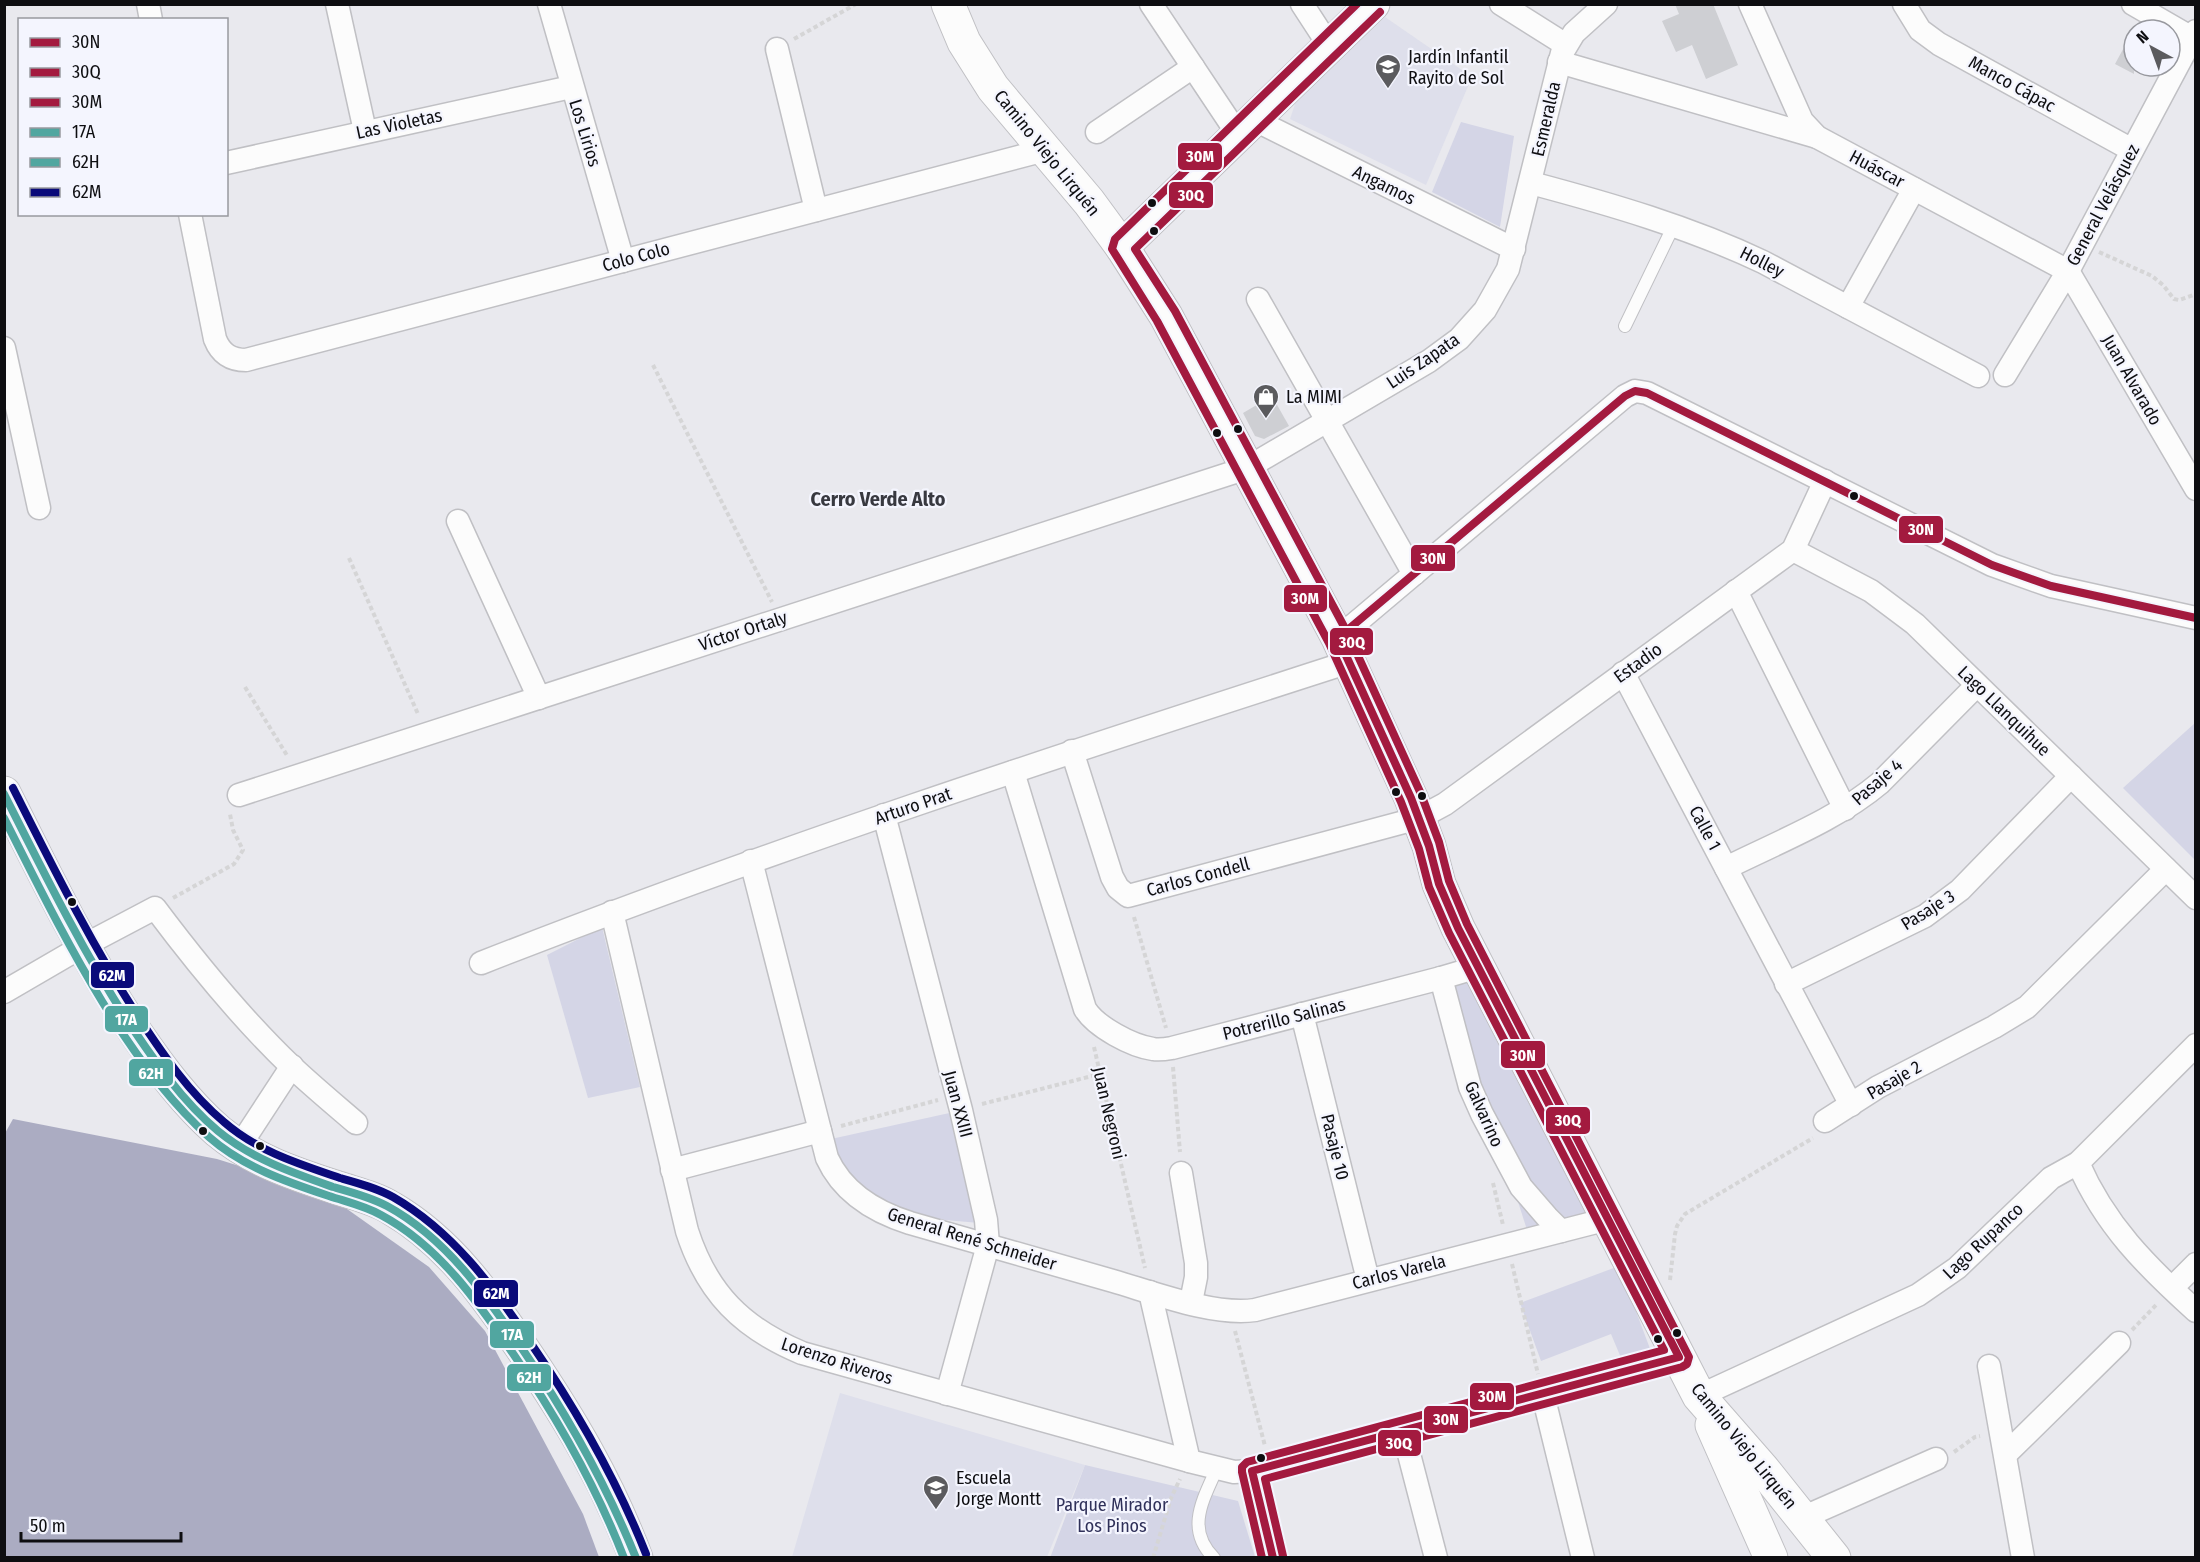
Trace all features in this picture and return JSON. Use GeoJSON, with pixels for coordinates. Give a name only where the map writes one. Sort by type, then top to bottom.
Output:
{"type":"FeatureCollection","features":[{"type":"Feature","properties":{"kind":"street"},"geometry":{"type":"LineString","coordinates":[[337,4],[365,131]]}},
{"type":"Feature","properties":{"kind":"street","name":"Los Lirios"},"geometry":{"type":"LineString","coordinates":[[549,4],[571,87],[624,261]]}},
{"type":"Feature","properties":{"kind":"street","name":"Camino Viejo Lirquén"},"geometry":{"type":"LineString","coordinates":[[948,4],[964,42],[993,88],[1122,247],[1166,316],[1343,650],[1419,818],[1439,884],[1478,967],[1699,1396],[1762,1468],[1834,1557]]}},
{"type":"Feature","properties":{"kind":"street"},"geometry":{"type":"LineString","coordinates":[[1150,4],[1193,67],[1247,128]]}},
{"type":"Feature","properties":{"kind":"street"},"geometry":{"type":"LineString","coordinates":[[1302,4],[1330,47]]}},
{"type":"Feature","properties":{"kind":"street"},"geometry":{"type":"LineString","coordinates":[[1122,247],[1373,4]]}},
{"type":"Feature","properties":{"kind":"street"},"geometry":{"type":"LineString","coordinates":[[1501,4],[1562,53],[1817,137]]}},
{"type":"Feature","properties":{"kind":"street","name":"Esmeralda"},"geometry":{"type":"LineString","coordinates":[[1514,249],[1562,53],[1584,22],[1606,4]]}},
{"type":"Feature","properties":{"kind":"street","name":"Huáscar"},"geometry":{"type":"LineString","coordinates":[[1750,4],[1798,112],[1817,137],[2068,271]]}},
{"type":"Feature","properties":{"kind":"street","name":"Manco Cápac"},"geometry":{"type":"LineString","coordinates":[[1904,4],[1920,30],[1939,45],[2132,150]]}},
{"type":"Feature","properties":{"kind":"street"},"geometry":{"type":"LineString","coordinates":[[2133,4],[2192,45]]}},
{"type":"Feature","properties":{"kind":"street","name":"General Velásquez"},"geometry":{"type":"LineString","coordinates":[[2005,375],[2068,271],[2132,150],[2192,45]]}},
{"type":"Feature","properties":{"kind":"street"},"geometry":{"type":"LineString","coordinates":[[777,49],[816,210]]}},
{"type":"Feature","properties":{"kind":"street"},"geometry":{"type":"LineString","coordinates":[[1097,132],[1193,67]]}},
{"type":"Feature","properties":{"kind":"street","name":"Las Violetas"},"geometry":{"type":"LineString","coordinates":[[228,163],[571,87]]}},
{"type":"Feature","properties":{"kind":"street","name":"Angamos"},"geometry":{"type":"LineString","coordinates":[[1247,128],[1514,249]]}},
{"type":"Feature","properties":{"kind":"street","name":"Colo Colo"},"geometry":{"type":"LineString","coordinates":[[190,216],[215,339],[226,356],[246,360],[1045,150]]}},
{"type":"Feature","properties":{"kind":"street","name":"Holley"},"geometry":{"type":"LineString","coordinates":[[1531,183],[1674,225],[1731,247],[1978,376]]}},
{"type":"Feature","properties":{"kind":"street"},"geometry":{"type":"LineString","coordinates":[[1848,307],[1914,189]]}},
{"type":"Feature","properties":{"kind":"street","name":"Luis Zapata"},"geometry":{"type":"LineString","coordinates":[[1247,468],[1429,361],[1459,339],[1485,310],[1498,290],[1514,249]]}},
{"type":"Feature","properties":{"kind":"street","name":"Juan Alvarado"},"geometry":{"type":"LineString","coordinates":[[2068,271],[2196,489]]}},
{"type":"Feature","properties":{"kind":"street"},"geometry":{"type":"LineString","coordinates":[[1258,299],[1414,574]]}},
{"type":"Feature","properties":{"kind":"street"},"geometry":{"type":"LineString","coordinates":[[4,348],[39,508]]}},
{"type":"Feature","properties":{"kind":"street"},"geometry":{"type":"LineString","coordinates":[[1343,650],[1414,574],[1625,396],[1635,391],[1647,393],[1992,565],[2051,586],[2196,618]]}},
{"type":"Feature","properties":{"kind":"street","name":"Víctor Ortaly"},"geometry":{"type":"LineString","coordinates":[[239,795],[1247,468]]}},
{"type":"Feature","properties":{"kind":"street","name":"Estadio"},"geometry":{"type":"LineString","coordinates":[[1419,818],[1445,804],[1793,550],[1825,481]]}},
{"type":"Feature","properties":{"kind":"street"},"geometry":{"type":"LineString","coordinates":[[458,521],[539,698]]}},
{"type":"Feature","properties":{"kind":"street","name":"Lago Llanquihue"},"geometry":{"type":"LineString","coordinates":[[1793,550],[1887,601],[1915,624],[2196,898]]}},
{"type":"Feature","properties":{"kind":"street"},"geometry":{"type":"LineString","coordinates":[[1736,591],[1845,809]]}},
{"type":"Feature","properties":{"kind":"street","name":"Arturo Prat"},"geometry":{"type":"LineString","coordinates":[[482,963],[752,861],[1072,751],[1343,650]]}},
{"type":"Feature","properties":{"kind":"street","name":"Calle 1"},"geometry":{"type":"LineString","coordinates":[[1623,674],[1851,1105]]}},
{"type":"Feature","properties":{"kind":"street","name":"Pasaje 4"},"geometry":{"type":"LineString","coordinates":[[1726,868],[1845,809],[1880,783],[1977,685]]}},
{"type":"Feature","properties":{"kind":"street","name":"Carlos Condell"},"geometry":{"type":"LineString","coordinates":[[1072,751],[1112,878],[1118,888],[1128,896],[1419,818]]}},
{"type":"Feature","properties":{"kind":"street"},"geometry":{"type":"LineString","coordinates":[[1013,772],[1085,1009],[1093,1021]]}},
{"type":"Feature","properties":{"kind":"street","name":"Pasaje 3"},"geometry":{"type":"LineString","coordinates":[[1786,984],[1925,916],[1942,905],[1960,890],[2071,776]]}},
{"type":"Feature","properties":{"kind":"street"},"geometry":{"type":"LineString","coordinates":[[4,794],[83,946],[125,1016],[167,1076],[200,1114],[239,1147],[282,1170],[390,1207],[428,1234],[451,1254],[512,1334],[585,1446],[606,1484],[636,1557]]}},
{"type":"Feature","properties":{"kind":"street","name":"Juan XXIII"},"geometry":{"type":"LineString","coordinates":[[884,815],[986,1220],[988,1245],[947,1394]]}},
{"type":"Feature","properties":{"kind":"street","name":"General René Schneider"},"geometry":{"type":"LineString","coordinates":[[752,861],[827,1158],[838,1177],[872,1208],[910,1223],[1191,1302]]}},
{"type":"Feature","properties":{"kind":"street","name":"Pasaje 2"},"geometry":{"type":"LineString","coordinates":[[1825,1121],[1878,1087],[1994,1027],[2027,1007],[2166,869]]}},
{"type":"Feature","properties":{"kind":"street"},"geometry":{"type":"LineString","coordinates":[[4,992],[155,908],[225,997],[292,1066],[356,1123]]}},
{"type":"Feature","properties":{"kind":"street","name":"Lorenzo Riveros"},"geometry":{"type":"LineString","coordinates":[[612,912],[687,1231],[699,1264],[720,1297],[751,1327],[802,1353],[1189,1461],[1234,1472],[1252,1472]]}},
{"type":"Feature","properties":{"kind":"street","name":"Potrerillo Salinas"},"geometry":{"type":"LineString","coordinates":[[1093,1021],[1146,1048],[1156,1050],[1172,1048],[1478,967]]}},
{"type":"Feature","properties":{"kind":"street","name":"Galvarino"},"geometry":{"type":"LineString","coordinates":[[1441,978],[1470,1086],[1482,1114],[1521,1187],[1561,1231]]}},
{"type":"Feature","properties":{"kind":"street","name":"Pasaje 10"},"geometry":{"type":"LineString","coordinates":[[1302,1014],[1368,1280]]}},
{"type":"Feature","properties":{"kind":"street","name":"Lago Rupanco"},"geometry":{"type":"LineString","coordinates":[[1699,1396],[1931,1288],[1971,1256],[2051,1178],[2078,1163],[2196,1045]]}},
{"type":"Feature","properties":{"kind":"street"},"geometry":{"type":"LineString","coordinates":[[239,1147],[292,1066]]}},
{"type":"Feature","properties":{"kind":"street"},"geometry":{"type":"LineString","coordinates":[[672,1170],[820,1131]]}},
{"type":"Feature","properties":{"kind":"street"},"geometry":{"type":"LineString","coordinates":[[2078,1163],[2096,1200],[2112,1225],[2136,1254],[2196,1311]]}},
{"type":"Feature","properties":{"kind":"street"},"geometry":{"type":"LineString","coordinates":[[1181,1173],[1196,1263],[1191,1302]]}},
{"type":"Feature","properties":{"kind":"street","name":"Carlos Varela"},"geometry":{"type":"LineString","coordinates":[[1191,1302],[1230,1311],[1255,1310],[1608,1220]]}},
{"type":"Feature","properties":{"kind":"street"},"geometry":{"type":"LineString","coordinates":[[2172,1288],[2196,1264]]}},
{"type":"Feature","properties":{"kind":"street"},"geometry":{"type":"LineString","coordinates":[[1150,1292],[1189,1461]]}},
{"type":"Feature","properties":{"kind":"street"},"geometry":{"type":"LineString","coordinates":[[2004,1444],[2119,1343]]}},
{"type":"Feature","properties":{"kind":"street"},"geometry":{"type":"LineString","coordinates":[[1273,1557],[1252,1472],[1679,1357]]}},
{"type":"Feature","properties":{"kind":"street"},"geometry":{"type":"LineString","coordinates":[[1989,1366],[2023,1557]]}},
{"type":"Feature","properties":{"kind":"street"},"geometry":{"type":"LineString","coordinates":[[1543,1395],[1583,1557]]}},
{"type":"Feature","properties":{"kind":"street"},"geometry":{"type":"LineString","coordinates":[[1699,1396],[1771,1557]]}},
{"type":"Feature","properties":{"kind":"street"},"geometry":{"type":"LineString","coordinates":[[1403,1431],[1436,1557]]}},
{"type":"Feature","properties":{"kind":"street"},"geometry":{"type":"LineString","coordinates":[[1757,1524],[1772,1507],[1796,1510],[1936,1459]]}},
{"type":"Feature","properties":{"kind":"lane"},"geometry":{"type":"LineString","coordinates":[[1625,326],[1674,225]]}},
{"type":"Feature","properties":{"kind":"lane"},"geometry":{"type":"LineString","coordinates":[[1214,1557],[1205,1548],[1201,1539],[1198,1518],[1199,1509],[1217,1468]]}},
{"type":"Feature","properties":{"kind":"path"},"geometry":{"type":"LineString","coordinates":[[777,49],[856,4]]}},
{"type":"Feature","properties":{"kind":"path"},"geometry":{"type":"LineString","coordinates":[[2082,245],[2152,276],[2174,299],[2179,300],[2196,294]]}},
{"type":"Feature","properties":{"kind":"path"},"geometry":{"type":"LineString","coordinates":[[653,365],[781,618]]}},
{"type":"Feature","properties":{"kind":"path"},"geometry":{"type":"LineString","coordinates":[[349,558],[426,734]]}},
{"type":"Feature","properties":{"kind":"path"},"geometry":{"type":"LineString","coordinates":[[245,687],[299,776]]}},
{"type":"Feature","properties":{"kind":"path"},"geometry":{"type":"LineString","coordinates":[[155,908],[234,864],[243,850],[233,830],[226,801],[239,795]]}},
{"type":"Feature","properties":{"kind":"path","name":"Juan Negroni"},"geometry":{"type":"LineString","coordinates":[[1093,1021],[1091,1033],[1150,1292]]}},
{"type":"Feature","properties":{"kind":"path"},"geometry":{"type":"LineString","coordinates":[[820,1131],[1100,1074]]}},
{"type":"Feature","properties":{"kind":"path"},"geometry":{"type":"LineString","coordinates":[[1645,1291],[1670,1280],[1675,1234],[1685,1214],[1817,1135],[1825,1121]]}},
{"type":"Feature","properties":{"kind":"path"},"geometry":{"type":"LineString","coordinates":[[2119,1343],[2172,1288]]}},
{"type":"Feature","properties":{"kind":"path"},"geometry":{"type":"LineString","coordinates":[[1230,1311],[1266,1449]]}},
{"type":"Feature","properties":{"kind":"path"},"geometry":{"type":"LineString","coordinates":[[1936,1459],[1955,1452],[1975,1437],[2004,1444]]}},
{"type":"Feature","properties":{"kind":"path"},"geometry":{"type":"LineString","coordinates":[[1153,1557],[1171,1498],[1189,1461]]}},
{"type":"Feature","properties":{"kind":"shaded area","name":"Jardín Infantil Rayito de Sol"},"geometry":{"type":"Polygon","coordinates":[[[1385,17],[1472,77],[1426,185],[1290,119],[1295,104],[1385,17]]]}},
{"type":"Feature","properties":{"kind":"shaded area"},"geometry":{"type":"Polygon","coordinates":[[[13,1119],[217,1159],[323,1192],[429,1267],[485,1331],[583,1514],[599,1557],[5,1558],[4,1135],[13,1119]]]}},
{"type":"Feature","properties":{"kind":"shaded area","name":"Escuela Jorge Montt"},"geometry":{"type":"Polygon","coordinates":[[[840,1393],[1085,1465],[1047,1557],[792,1557],[840,1393]]]}},
{"type":"Feature","properties":{"kind":"green space"},"geometry":{"type":"Polygon","coordinates":[[[1461,122],[1514,136],[1500,227],[1432,192],[1461,122]]]}},
{"type":"Feature","properties":{"kind":"green space"},"geometry":{"type":"Polygon","coordinates":[[[2195,723],[2195,860],[2123,788],[2195,723]]]}},
{"type":"Feature","properties":{"kind":"green space"},"geometry":{"type":"Polygon","coordinates":[[[602,927],[640,1087],[588,1098],[547,955],[602,927]]]}},
{"type":"Feature","properties":{"kind":"green space"},"geometry":{"type":"Polygon","coordinates":[[[1468,979],[1589,1217],[1527,1230],[1449,986],[1468,979]]]}},
{"type":"Feature","properties":{"kind":"green space"},"geometry":{"type":"Polygon","coordinates":[[[954,1112],[979,1223],[901,1216],[856,1191],[840,1165],[831,1139],[954,1112]]]}},
{"type":"Feature","properties":{"kind":"green space"},"geometry":{"type":"Polygon","coordinates":[[[1619,1266],[1652,1354],[1624,1365],[1611,1334],[1541,1361],[1520,1303],[1619,1266]]]}},
{"type":"Feature","properties":{"kind":"green space","name":"Parque Mirador Los Pinos"},"geometry":{"type":"Polygon","coordinates":[[[1085,1465],[1238,1501],[1255,1557],[1050,1558],[1085,1465]]]}},
{"type":"Feature","properties":{"kind":"building"},"geometry":{"type":"Polygon","coordinates":[[[1675,4],[1713,4],[1738,65],[1706,79],[1692,45],[1676,52],[1662,21],[1679,14],[1675,4]]]}},
{"type":"Feature","properties":{"kind":"building"},"geometry":{"type":"Polygon","coordinates":[[[2122,51],[2122,68],[2115,64],[2122,51]]]}},
{"type":"Feature","properties":{"kind":"building","name":"La MIMI"},"geometry":{"type":"Polygon","coordinates":[[[1272,396],[1289,426],[1264,439],[1255,436],[1243,413],[1272,396]]]}},
{"type":"Feature","properties":{"kind":"transit line","name":"30M"},"geometry":{"type":"LineString","coordinates":[[1262,1558],[1242,1472],[1242,1467],[1247,1462],[1664,1350],[1449,933],[1429,887],[1419,849],[1401,802],[1329,643],[1157,321],[1112,249],[1115,239],[1357,4]]}},
{"type":"Feature","properties":{"kind":"transit line","name":"30Q"},"geometry":{"type":"LineString","coordinates":[[1283,1556],[1265,1479],[1682,1367],[1687,1364],[1689,1357],[1467,924],[1449,881],[1439,842],[1421,794],[1348,634],[1175,311],[1135,249],[1380,12]]}},
{"type":"Feature","properties":{"kind":"transit line","name":"30N"},"geometry":{"type":"LineString","coordinates":[[1273,1558],[1252,1471],[1679,1357],[1458,928],[1439,884],[1429,846],[1411,798],[1338,638],[1625,396],[1635,391],[1647,393],[1992,565],[2051,586],[2196,618]]}},
{"type":"Feature","properties":{"kind":"transit line","name":"62M"},"geometry":{"type":"LineString","coordinates":[[13,788],[103,960],[146,1029],[188,1085],[211,1111],[250,1141],[294,1162],[393,1197],[434,1226],[453,1243],[501,1300],[563,1393],[622,1498],[646,1554]]}},
{"type":"Feature","properties":{"kind":"transit line","name":"17A"},"geometry":{"type":"LineString","coordinates":[[4,794],[63,909],[110,993],[147,1050],[180,1093],[218,1131],[245,1150],[288,1171],[367,1197],[387,1206],[428,1234],[446,1251],[494,1309],[555,1400],[599,1477],[636,1558]]}},
{"type":"Feature","properties":{"kind":"transit line","name":"62H"},"geometry":{"type":"LineString","coordinates":[[4,818],[93,987],[119,1029],[177,1105],[209,1137],[236,1157],[297,1185],[381,1215],[421,1242],[439,1259],[456,1277],[500,1335],[561,1428],[601,1505],[624,1558]]}},
{"type":"Feature","properties":{"kind":"place","name":"Jardín Infantil Rayito de Sol"},"geometry":{"type":"Point","coordinates":[1388,90]}},
{"type":"Feature","properties":{"kind":"place","name":"La MIMI"},"geometry":{"type":"Point","coordinates":[1266,420]}},
{"type":"Feature","properties":{"kind":"place","name":"Escuela Jorge Montt"},"geometry":{"type":"Point","coordinates":[936,1511]}},
{"type":"Feature","properties":{"kind":"district","name":"Cerro Verde Alto"},"geometry":{"type":"Point","coordinates":[878,499]}}]}
